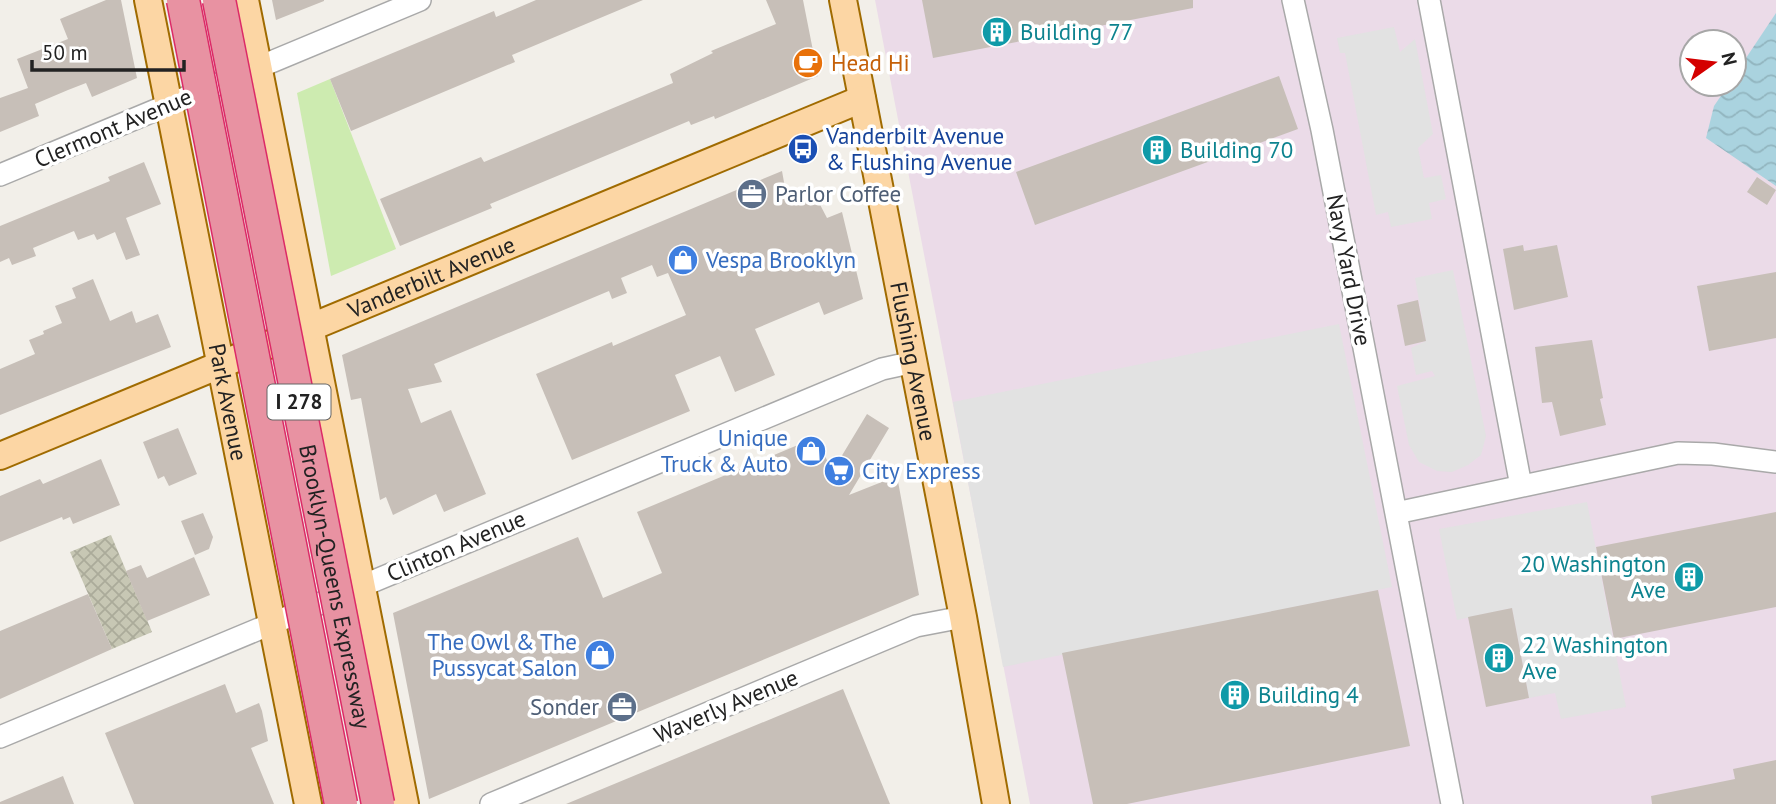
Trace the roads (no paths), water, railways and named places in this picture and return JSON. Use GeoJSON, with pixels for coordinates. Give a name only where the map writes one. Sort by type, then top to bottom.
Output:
{"type":"FeatureCollection","features":[{"type":"Feature","properties":{"kind":"highway","name":"Brooklyn-Queens Expressway"},"geometry":{"type":"LineString","coordinates":[[183,0],[341,804]]}},
{"type":"Feature","properties":{"kind":"highway","name":"Brooklyn-Queens Expressway"},"geometry":{"type":"LineString","coordinates":[[219,0],[378,804]]}},
{"type":"Feature","properties":{"kind":"main road","name":"Park Avenue"},"geometry":{"type":"LineString","coordinates":[[148,0],[309,804]]}},
{"type":"Feature","properties":{"kind":"main road"},"geometry":{"type":"LineString","coordinates":[[246,0],[405,804]]}},
{"type":"Feature","properties":{"kind":"main road","name":"Flushing Avenue"},"geometry":{"type":"LineString","coordinates":[[843,0],[996,804]]}},
{"type":"Feature","properties":{"kind":"main road","name":"Vanderbilt Avenue"},"geometry":{"type":"LineString","coordinates":[[0,456],[862,99]]}},
{"type":"Feature","properties":{"kind":"street","name":"Clermont Avenue"},"geometry":{"type":"LineString","coordinates":[[0,175],[420,0]]}},
{"type":"Feature","properties":{"kind":"street","name":"Navy Yard Drive"},"geometry":{"type":"LineString","coordinates":[[1293,0],[1307,54],[1452,804]]}},
{"type":"Feature","properties":{"kind":"street"},"geometry":{"type":"LineString","coordinates":[[1429,0],[1521,486]]}},
{"type":"Feature","properties":{"kind":"street","name":"Clinton Avenue"},"geometry":{"type":"LineString","coordinates":[[0,737],[881,369],[914,362]]}},
{"type":"Feature","properties":{"kind":"street"},"geometry":{"type":"LineString","coordinates":[[1396,513],[1678,453],[1713,454],[1776,462]]}},
{"type":"Feature","properties":{"kind":"street","name":"Waverly Avenue"},"geometry":{"type":"LineString","coordinates":[[491,804],[916,626],[962,617]]}},
{"type":"Feature","properties":{"kind":"water"},"geometry":{"type":"Polygon","coordinates":[[[1776,13],[1776,186],[1706,138],[1714,106],[1719,98],[1748,98],[1748,55],[1776,13]]]}},
{"type":"Feature","properties":{"kind":"place","name":"Building 77"},"geometry":{"type":"Point","coordinates":[997,32]}},
{"type":"Feature","properties":{"kind":"place","name":"Head Hi"},"geometry":{"type":"Point","coordinates":[808,63]}},
{"type":"Feature","properties":{"kind":"place","name":"Vanderbilt Avenue & Flushing Avenue"},"geometry":{"type":"Point","coordinates":[803,149]}},
{"type":"Feature","properties":{"kind":"place","name":"Building 70"},"geometry":{"type":"Point","coordinates":[1157,150]}},
{"type":"Feature","properties":{"kind":"place","name":"Parlor Coffee"},"geometry":{"type":"Point","coordinates":[752,194]}},
{"type":"Feature","properties":{"kind":"place","name":"Vespa Brooklyn"},"geometry":{"type":"Point","coordinates":[683,260]}},
{"type":"Feature","properties":{"kind":"place","name":"Unique Truck & Auto"},"geometry":{"type":"Point","coordinates":[811,451]}},
{"type":"Feature","properties":{"kind":"place","name":"City Express"},"geometry":{"type":"Point","coordinates":[839,471]}},
{"type":"Feature","properties":{"kind":"place","name":"20 Washington Ave"},"geometry":{"type":"Point","coordinates":[1689,577]}},
{"type":"Feature","properties":{"kind":"place","name":"The Owl & The Pussycat Salon"},"geometry":{"type":"Point","coordinates":[600,655]}},
{"type":"Feature","properties":{"kind":"place","name":"22 Washington Ave"},"geometry":{"type":"Point","coordinates":[1499,658]}},
{"type":"Feature","properties":{"kind":"place","name":"Building 4"},"geometry":{"type":"Point","coordinates":[1235,695]}},
{"type":"Feature","properties":{"kind":"place","name":"Sonder"},"geometry":{"type":"Point","coordinates":[622,707]}}]}
